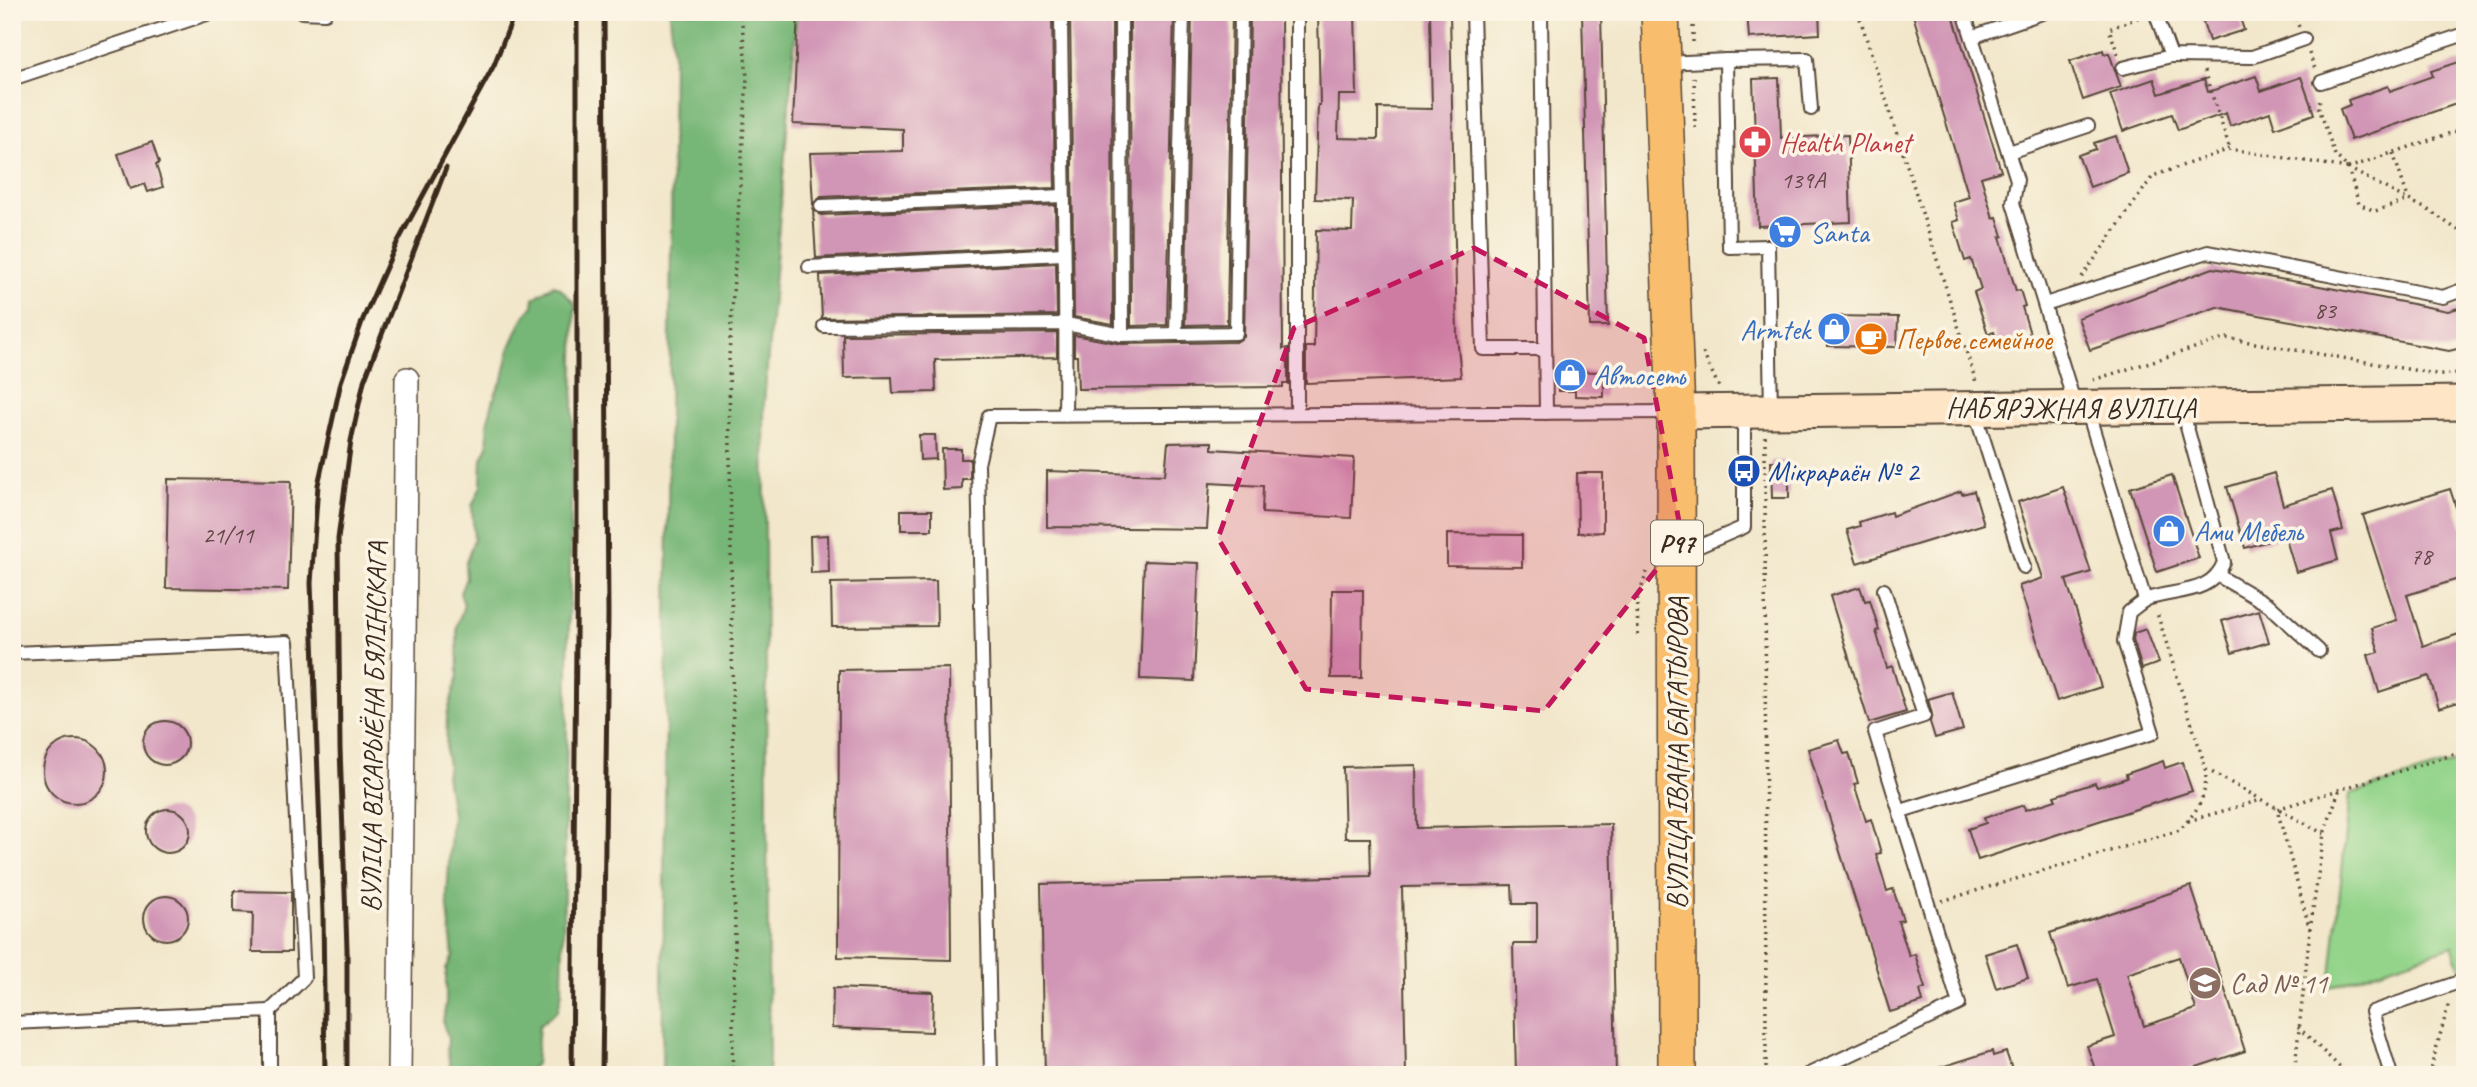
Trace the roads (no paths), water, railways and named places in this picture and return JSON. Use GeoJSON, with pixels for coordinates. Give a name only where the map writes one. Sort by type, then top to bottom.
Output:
{"type":"FeatureCollection","features":[{"type":"Feature","properties":{"kind":"main road","name":"ВУЛІЦА ІВАНА БАГАТЫРОВА"},"geometry":{"type":"LineString","coordinates":[[1660,12],[1676,412],[1677,1075]]}},
{"type":"Feature","properties":{"kind":"main road","name":"НАБЯРЭЖНАЯ ВУЛІЦА"},"geometry":{"type":"LineString","coordinates":[[1676,412],[1974,408],[2077,400],[2181,408],[2465,403]]}},
{"type":"Feature","properties":{"kind":"street","name":"ВУЛІЦА ВІСАРЫЁНА БЯЛІНСКАГА"},"geometry":{"type":"LineString","coordinates":[[399,1075],[407,379]]}},
{"type":"Feature","properties":{"kind":"lane"},"geometry":{"type":"LineString","coordinates":[[12,79],[213,12]]}},
{"type":"Feature","properties":{"kind":"lane"},"geometry":{"type":"LineString","coordinates":[[302,12],[325,13]]}},
{"type":"Feature","properties":{"kind":"lane"},"geometry":{"type":"LineString","coordinates":[[1061,12],[1065,415]]}},
{"type":"Feature","properties":{"kind":"lane"},"geometry":{"type":"LineString","coordinates":[[1121,12],[1122,335]]}},
{"type":"Feature","properties":{"kind":"lane"},"geometry":{"type":"LineString","coordinates":[[1177,334],[1183,12]]}},
{"type":"Feature","properties":{"kind":"lane"},"geometry":{"type":"LineString","coordinates":[[824,326],[1066,324],[1122,335],[1236,332],[1241,12]]}},
{"type":"Feature","properties":{"kind":"lane"},"geometry":{"type":"LineString","coordinates":[[1297,12],[1297,414]]}},
{"type":"Feature","properties":{"kind":"lane"},"geometry":{"type":"LineString","coordinates":[[1473,12],[1483,349],[1545,349]]}},
{"type":"Feature","properties":{"kind":"lane"},"geometry":{"type":"LineString","coordinates":[[1541,12],[1546,413]]}},
{"type":"Feature","properties":{"kind":"lane"},"geometry":{"type":"LineString","coordinates":[[1964,12],[2017,180],[2013,203],[2077,400],[2149,599]]}},
{"type":"Feature","properties":{"kind":"lane"},"geometry":{"type":"LineString","coordinates":[[1972,37],[2045,12]]}},
{"type":"Feature","properties":{"kind":"lane"},"geometry":{"type":"LineString","coordinates":[[2155,12],[2171,56]]}},
{"type":"Feature","properties":{"kind":"lane"},"geometry":{"type":"LineString","coordinates":[[2321,82],[2465,34]]}},
{"type":"Feature","properties":{"kind":"lane"},"geometry":{"type":"LineString","coordinates":[[2123,68],[2171,56],[2252,57],[2306,45]]}},
{"type":"Feature","properties":{"kind":"lane"},"geometry":{"type":"LineString","coordinates":[[1662,63],[1807,59],[1811,109]]}},
{"type":"Feature","properties":{"kind":"lane"},"geometry":{"type":"LineString","coordinates":[[1677,556],[1744,527],[1757,412],[1768,246],[1729,247],[1726,60]]}},
{"type":"Feature","properties":{"kind":"lane"},"geometry":{"type":"LineString","coordinates":[[2009,152],[2088,127]]}},
{"type":"Feature","properties":{"kind":"lane"},"geometry":{"type":"LineString","coordinates":[[821,206],[1063,196]]}},
{"type":"Feature","properties":{"kind":"lane"},"geometry":{"type":"LineString","coordinates":[[2045,304],[2208,252],[2442,297],[2465,289]]}},
{"type":"Feature","properties":{"kind":"lane"},"geometry":{"type":"LineString","coordinates":[[808,267],[1063,254]]}},
{"type":"Feature","properties":{"kind":"lane"},"geometry":{"type":"LineString","coordinates":[[1974,408],[2024,566]]}},
{"type":"Feature","properties":{"kind":"lane"},"geometry":{"type":"LineString","coordinates":[[1901,811],[2153,733],[2124,641],[2129,612],[2149,599],[2203,587],[2217,575],[2224,562],[2181,408]]}},
{"type":"Feature","properties":{"kind":"lane"},"geometry":{"type":"LineString","coordinates":[[991,1075],[978,464],[989,416],[1676,412]]}},
{"type":"Feature","properties":{"kind":"lane"},"geometry":{"type":"LineString","coordinates":[[2217,575],[2269,605],[2319,651]]}},
{"type":"Feature","properties":{"kind":"lane"},"geometry":{"type":"LineString","coordinates":[[1807,1075],[1959,1004],[1875,732],[1924,716],[1884,590]]}},
{"type":"Feature","properties":{"kind":"lane"},"geometry":{"type":"LineString","coordinates":[[12,653],[287,642],[304,978],[270,1011],[12,1023]]}},
{"type":"Feature","properties":{"kind":"lane"},"geometry":{"type":"LineString","coordinates":[[2391,1075],[2372,1012],[2461,981]]}},
{"type":"Feature","properties":{"kind":"lane"},"geometry":{"type":"LineString","coordinates":[[270,1011],[270,1075]]}},
{"type":"Feature","properties":{"kind":"lane"},"geometry":{"type":"LineString","coordinates":[[12,1065],[13,1075]]}},
{"type":"Feature","properties":{"kind":"railway"},"geometry":{"type":"LineString","coordinates":[[325,1075],[323,913],[311,583],[318,485],[341,382],[363,319],[396,245],[494,65],[515,12]]}},
{"type":"Feature","properties":{"kind":"railway"},"geometry":{"type":"LineString","coordinates":[[572,1075],[577,534],[577,12]]}},
{"type":"Feature","properties":{"kind":"railway"},"geometry":{"type":"LineString","coordinates":[[602,1075],[608,615],[604,12]]}},
{"type":"Feature","properties":{"kind":"railway"},"geometry":{"type":"LineString","coordinates":[[347,1075],[347,949],[340,748],[338,539],[351,441],[364,381],[446,168]]}},
{"type":"Feature","properties":{"kind":"place","name":"Health Planet"},"geometry":{"type":"Point","coordinates":[1755,142]}},
{"type":"Feature","properties":{"kind":"place","name":"Santa"},"geometry":{"type":"Point","coordinates":[1785,232]}},
{"type":"Feature","properties":{"kind":"place","name":"Armtek"},"geometry":{"type":"Point","coordinates":[1834,329]}},
{"type":"Feature","properties":{"kind":"place","name":"Первое семейное"},"geometry":{"type":"Point","coordinates":[1871,339]}},
{"type":"Feature","properties":{"kind":"place","name":"Автосеть"},"geometry":{"type":"Point","coordinates":[1570,375]}},
{"type":"Feature","properties":{"kind":"place","name":"Мікрараён № 2"},"geometry":{"type":"Point","coordinates":[1744,471]}},
{"type":"Feature","properties":{"kind":"place","name":"Ами Мебель"},"geometry":{"type":"Point","coordinates":[2169,531]}},
{"type":"Feature","properties":{"kind":"place","name":"Сад № 11"},"geometry":{"type":"Point","coordinates":[2205,983]}}]}
